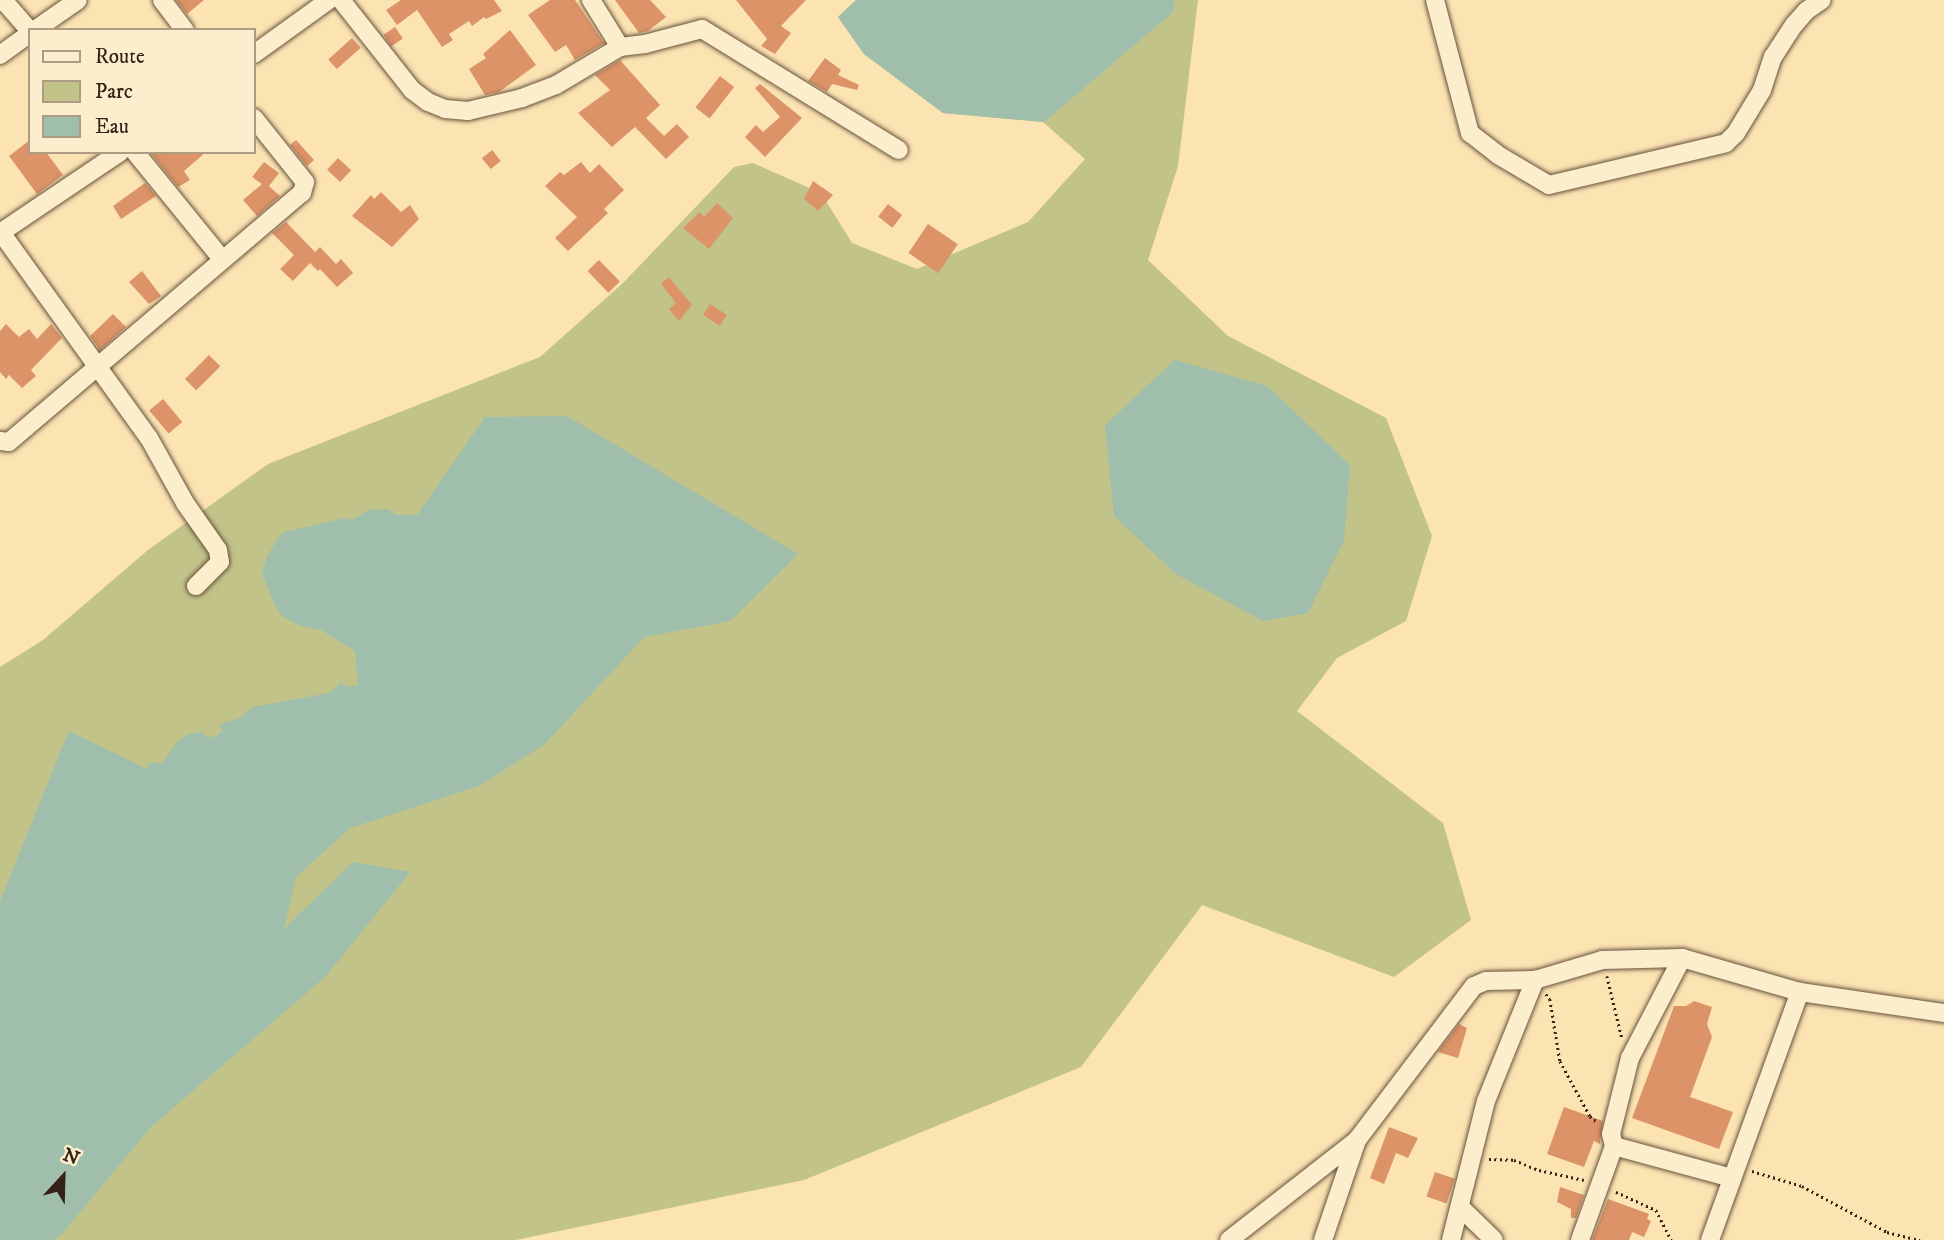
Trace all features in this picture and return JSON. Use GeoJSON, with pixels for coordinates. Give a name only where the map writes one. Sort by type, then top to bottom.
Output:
{"type":"FeatureCollection","features":[{"type":"Feature","properties":{"kind":"street"},"geometry":{"type":"LineString","coordinates":[[3,0],[28,30]]}},
{"type":"Feature","properties":{"kind":"street"},"geometry":{"type":"LineString","coordinates":[[38,28],[78,0]]}},
{"type":"Feature","properties":{"kind":"street"},"geometry":{"type":"LineString","coordinates":[[162,0],[183,28]]}},
{"type":"Feature","properties":{"kind":"street"},"geometry":{"type":"LineString","coordinates":[[256,53],[329,0]]}},
{"type":"Feature","properties":{"kind":"street"},"geometry":{"type":"LineString","coordinates":[[341,0],[412,90],[445,109],[468,111],[522,98],[556,85],[620,47],[645,44],[693,29],[710,31],[899,150]]}},
{"type":"Feature","properties":{"kind":"street"},"geometry":{"type":"LineString","coordinates":[[591,0],[620,47]]}},
{"type":"Feature","properties":{"kind":"street"},"geometry":{"type":"LineString","coordinates":[[1435,0],[1470,133],[1498,155],[1549,185],[1726,144],[1736,133],[1762,90],[1773,57],[1806,11],[1822,0]]}},
{"type":"Feature","properties":{"kind":"street"},"geometry":{"type":"LineString","coordinates":[[0,55],[28,34]]}},
{"type":"Feature","properties":{"kind":"street"},"geometry":{"type":"LineString","coordinates":[[0,441],[9,442],[305,188],[305,182],[256,121]]}},
{"type":"Feature","properties":{"kind":"street"},"geometry":{"type":"LineString","coordinates":[[117,154],[0,232],[149,438],[185,503],[218,550],[219,562],[196,586]]}},
{"type":"Feature","properties":{"kind":"street"},"geometry":{"type":"LineString","coordinates":[[137,154],[222,259]]}},
{"type":"Feature","properties":{"kind":"street"},"geometry":{"type":"LineString","coordinates":[[1580,1240],[1613,1140],[1630,1058],[1682,958]]}},
{"type":"Feature","properties":{"kind":"street"},"geometry":{"type":"LineString","coordinates":[[1229,1240],[1357,1140],[1474,986],[1486,981],[1535,980],[1602,960],[1682,958],[1800,992],[1944,1013]]}},
{"type":"Feature","properties":{"kind":"street"},"geometry":{"type":"LineString","coordinates":[[1451,1240],[1486,1101],[1535,980]]}},
{"type":"Feature","properties":{"kind":"street"},"geometry":{"type":"LineString","coordinates":[[1710,1240],[1800,992]]}},
{"type":"Feature","properties":{"kind":"street"},"geometry":{"type":"LineString","coordinates":[[1324,1240],[1357,1140]]}},
{"type":"Feature","properties":{"kind":"street"},"geometry":{"type":"LineString","coordinates":[[1613,1140],[1732,1178]]}},
{"type":"Feature","properties":{"kind":"street"},"geometry":{"type":"LineString","coordinates":[[1460,1207],[1494,1240]]}},
{"type":"Feature","properties":{"kind":"path"},"geometry":{"type":"LineString","coordinates":[[1602,960],[1615,1020],[1630,1058]]}},
{"type":"Feature","properties":{"kind":"path"},"geometry":{"type":"LineString","coordinates":[[1535,980],[1550,999],[1560,1061],[1590,1116],[1613,1140]]}},
{"type":"Feature","properties":{"kind":"path"},"geometry":{"type":"LineString","coordinates":[[1473,1161],[1495,1158],[1514,1160],[1552,1174],[1601,1183],[1656,1210],[1671,1240]]}},
{"type":"Feature","properties":{"kind":"path"},"geometry":{"type":"LineString","coordinates":[[1732,1178],[1753,1171],[1772,1175],[1802,1186],[1886,1232],[1920,1240]]}},
{"type":"Feature","properties":{"kind":"green space"},"geometry":{"type":"Polygon","coordinates":[[[856,0],[1198,0],[1178,166],[1148,260],[1228,336],[1386,418],[1432,536],[1406,621],[1337,658],[1297,711],[1443,823],[1471,920],[1394,977],[1202,905],[1081,1067],[804,1180],[516,1240],[0,1240],[0,667],[43,640],[148,550],[268,464],[540,357],[623,283],[734,167],[753,163],[821,193],[852,243],[917,269],[1028,222],[1085,159],[1043,122],[943,113],[864,54],[838,17],[856,0]]]}},
{"type":"Feature","properties":{"kind":"water"},"geometry":{"type":"Polygon","coordinates":[[[856,0],[1175,0],[1172,13],[1044,122],[943,113],[864,54],[838,17],[856,0]]]}},
{"type":"Feature","properties":{"kind":"water"},"geometry":{"type":"Polygon","coordinates":[[[1175,360],[1267,386],[1350,465],[1344,540],[1308,613],[1263,621],[1176,574],[1114,516],[1105,425],[1175,360]]]}},
{"type":"Feature","properties":{"kind":"water"},"geometry":{"type":"Polygon","coordinates":[[[567,416],[798,554],[730,621],[644,637],[545,744],[479,786],[350,828],[296,877],[284,929],[353,862],[410,872],[326,976],[151,1127],[61,1235],[54,1240],[0,1240],[0,901],[69,731],[147,769],[148,763],[162,763],[177,742],[189,734],[203,732],[207,738],[215,736],[223,731],[220,724],[240,718],[253,707],[329,693],[341,683],[348,687],[358,685],[355,651],[321,630],[300,626],[282,616],[275,605],[262,574],[267,556],[279,537],[284,532],[345,518],[352,520],[369,510],[388,509],[396,515],[417,515],[485,417],[567,416]]]}},
{"type":"Feature","properties":{"kind":"building"},"geometry":{"type":"Polygon","coordinates":[[[176,0],[204,0],[187,14],[176,0]]]}},
{"type":"Feature","properties":{"kind":"building"},"geometry":{"type":"Polygon","coordinates":[[[401,0],[494,0],[502,11],[486,19],[484,17],[472,26],[469,21],[449,34],[453,40],[442,47],[417,10],[397,25],[386,10],[401,0]]]}},
{"type":"Feature","properties":{"kind":"building"},"geometry":{"type":"Polygon","coordinates":[[[550,0],[575,0],[604,43],[575,60],[566,45],[555,52],[528,15],[550,0]]]}},
{"type":"Feature","properties":{"kind":"building"},"geometry":{"type":"Polygon","coordinates":[[[615,0],[650,0],[666,17],[648,31],[639,33],[615,0]]]}},
{"type":"Feature","properties":{"kind":"building"},"geometry":{"type":"Polygon","coordinates":[[[736,0],[806,0],[781,26],[791,33],[775,54],[761,46],[767,39],[736,0]]]}},
{"type":"Feature","properties":{"kind":"building"},"geometry":{"type":"Polygon","coordinates":[[[395,27],[403,39],[391,46],[383,35],[395,27]]]}},
{"type":"Feature","properties":{"kind":"building"},"geometry":{"type":"Polygon","coordinates":[[[510,30],[536,65],[499,92],[485,95],[469,69],[486,58],[483,54],[510,30]]]}},
{"type":"Feature","properties":{"kind":"building"},"geometry":{"type":"Polygon","coordinates":[[[352,38],[361,48],[337,69],[328,59],[352,38]]]}},
{"type":"Feature","properties":{"kind":"building"},"geometry":{"type":"Polygon","coordinates":[[[825,58],[841,70],[838,75],[859,85],[857,90],[832,84],[827,92],[808,81],[825,58]]]}},
{"type":"Feature","properties":{"kind":"building"},"geometry":{"type":"Polygon","coordinates":[[[620,60],[660,105],[646,118],[664,136],[677,124],[689,137],[666,159],[635,127],[612,147],[578,113],[610,90],[595,75],[620,60]]]}},
{"type":"Feature","properties":{"kind":"building"},"geometry":{"type":"Polygon","coordinates":[[[720,76],[734,87],[710,119],[695,108],[720,76]]]}},
{"type":"Feature","properties":{"kind":"building"},"geometry":{"type":"Polygon","coordinates":[[[760,84],[802,118],[765,157],[745,137],[756,125],[763,132],[780,117],[755,88],[760,84]]]}},
{"type":"Feature","properties":{"kind":"building"},"geometry":{"type":"Polygon","coordinates":[[[296,140],[314,160],[307,166],[290,145],[296,140]]]}},
{"type":"Feature","properties":{"kind":"building"},"geometry":{"type":"Polygon","coordinates":[[[28,142],[28,154],[47,154],[63,175],[37,194],[9,156],[28,142]]]}},
{"type":"Feature","properties":{"kind":"building"},"geometry":{"type":"Polygon","coordinates":[[[492,150],[501,161],[491,169],[482,158],[492,150]]]}},
{"type":"Feature","properties":{"kind":"building"},"geometry":{"type":"Polygon","coordinates":[[[152,154],[204,154],[184,171],[190,180],[178,187],[152,154]]]}},
{"type":"Feature","properties":{"kind":"building"},"geometry":{"type":"Polygon","coordinates":[[[338,158],[351,170],[340,182],[327,170],[338,158]]]}},
{"type":"Feature","properties":{"kind":"building"},"geometry":{"type":"Polygon","coordinates":[[[264,162],[279,173],[269,186],[280,196],[257,216],[243,200],[262,184],[252,177],[264,162]]]}},
{"type":"Feature","properties":{"kind":"building"},"geometry":{"type":"Polygon","coordinates":[[[581,162],[590,173],[599,164],[624,190],[604,209],[608,213],[568,251],[555,238],[577,217],[545,186],[560,172],[564,175],[581,162]]]}},
{"type":"Feature","properties":{"kind":"building"},"geometry":{"type":"Polygon","coordinates":[[[813,181],[833,195],[818,211],[804,199],[813,181]]]}},
{"type":"Feature","properties":{"kind":"building"},"geometry":{"type":"Polygon","coordinates":[[[145,183],[156,196],[121,219],[113,206],[145,183]]]}},
{"type":"Feature","properties":{"kind":"building"},"geometry":{"type":"Polygon","coordinates":[[[381,192],[401,212],[410,205],[419,219],[392,247],[352,216],[371,195],[374,199],[381,192]]]}},
{"type":"Feature","properties":{"kind":"building"},"geometry":{"type":"Polygon","coordinates":[[[717,203],[733,218],[709,249],[683,228],[700,212],[704,217],[717,203]]]}},
{"type":"Feature","properties":{"kind":"building"},"geometry":{"type":"Polygon","coordinates":[[[888,204],[902,215],[892,228],[878,217],[888,204]]]}},
{"type":"Feature","properties":{"kind":"building"},"geometry":{"type":"Polygon","coordinates":[[[286,222],[315,252],[320,247],[336,264],[341,259],[353,273],[337,287],[320,269],[318,271],[310,263],[293,281],[280,269],[294,255],[272,233],[286,222]]]}},
{"type":"Feature","properties":{"kind":"building"},"geometry":{"type":"Polygon","coordinates":[[[928,224],[958,244],[938,273],[908,253],[928,224]]]}},
{"type":"Feature","properties":{"kind":"building"},"geometry":{"type":"Polygon","coordinates":[[[599,260],[620,282],[608,293],[587,271],[599,260]]]}},
{"type":"Feature","properties":{"kind":"building"},"geometry":{"type":"Polygon","coordinates":[[[142,271],[161,296],[149,304],[129,282],[142,271]]]}},
{"type":"Feature","properties":{"kind":"building"},"geometry":{"type":"Polygon","coordinates":[[[669,277],[692,305],[679,321],[669,309],[676,303],[661,284],[669,277]]]}},
{"type":"Feature","properties":{"kind":"building"},"geometry":{"type":"Polygon","coordinates":[[[710,304],[727,315],[720,326],[703,315],[710,304]]]}},
{"type":"Feature","properties":{"kind":"building"},"geometry":{"type":"Polygon","coordinates":[[[113,314],[126,327],[100,350],[90,336],[113,314]]]}},
{"type":"Feature","properties":{"kind":"building"},"geometry":{"type":"Polygon","coordinates":[[[6,324],[19,337],[29,329],[37,339],[51,324],[62,338],[31,370],[36,376],[22,388],[9,375],[6,379],[0,372],[0,331],[6,324]]]}},
{"type":"Feature","properties":{"kind":"building"},"geometry":{"type":"Polygon","coordinates":[[[209,355],[220,366],[196,390],[185,379],[209,355]]]}},
{"type":"Feature","properties":{"kind":"building"},"geometry":{"type":"Polygon","coordinates":[[[163,399],[182,422],[168,434],[149,411],[163,399]]]}},
{"type":"Feature","properties":{"kind":"building"},"geometry":{"type":"Polygon","coordinates":[[[1694,1001],[1712,1007],[1707,1024],[1712,1037],[1690,1097],[1733,1112],[1719,1149],[1632,1118],[1674,1006],[1686,1006],[1694,1001]]]}},
{"type":"Feature","properties":{"kind":"building"},"geometry":{"type":"Polygon","coordinates":[[[1459,1024],[1467,1028],[1458,1058],[1438,1052],[1459,1024]]]}},
{"type":"Feature","properties":{"kind":"building"},"geometry":{"type":"Polygon","coordinates":[[[1564,1107],[1603,1121],[1600,1144],[1594,1141],[1584,1167],[1547,1154],[1564,1107]]]}},
{"type":"Feature","properties":{"kind":"building"},"geometry":{"type":"Polygon","coordinates":[[[1389,1127],[1418,1138],[1408,1158],[1396,1153],[1384,1184],[1370,1178],[1389,1127]]]}},
{"type":"Feature","properties":{"kind":"building"},"geometry":{"type":"Polygon","coordinates":[[[1435,1172],[1455,1179],[1446,1203],[1427,1197],[1435,1172]]]}},
{"type":"Feature","properties":{"kind":"building"},"geometry":{"type":"Polygon","coordinates":[[[1560,1187],[1584,1195],[1576,1218],[1571,1218],[1571,1209],[1557,1202],[1560,1187]]]}},
{"type":"Feature","properties":{"kind":"building"},"geometry":{"type":"Polygon","coordinates":[[[1608,1199],[1649,1214],[1647,1219],[1651,1221],[1644,1237],[1632,1232],[1629,1240],[1592,1240],[1608,1199]]]}}]}
